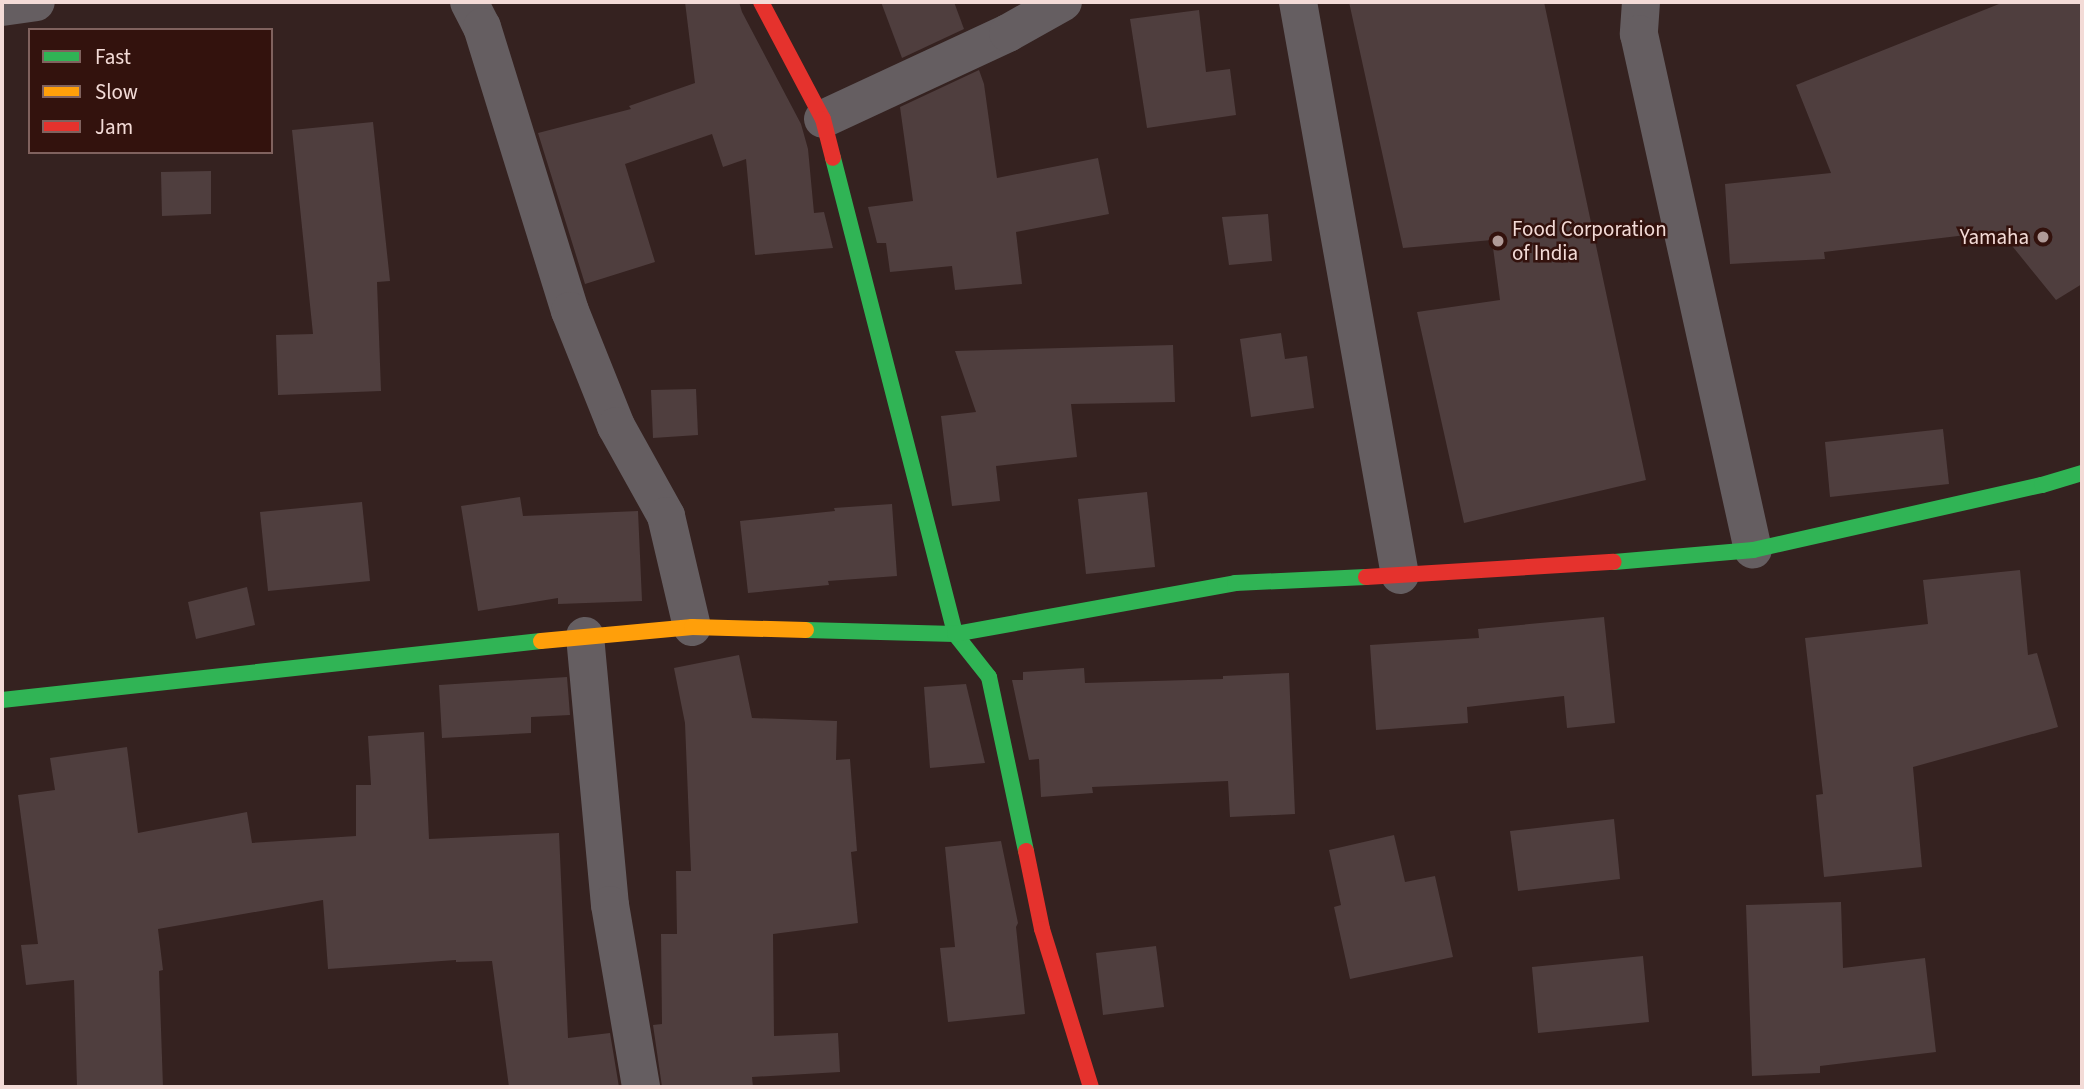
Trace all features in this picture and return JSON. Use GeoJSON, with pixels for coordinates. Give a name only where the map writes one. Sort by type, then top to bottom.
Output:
{"type":"FeatureCollection","features":[{"type":"Feature","properties":{"kind":"street"},"geometry":{"type":"LineString","coordinates":[[2,7],[36,2]]}},
{"type":"Feature","properties":{"kind":"street"},"geometry":{"type":"LineString","coordinates":[[469,2],[482,27],[570,311],[616,426],[666,516],[692,627]]}},
{"type":"Feature","properties":{"kind":"street"},"geometry":{"type":"LineString","coordinates":[[761,2],[823,119],[955,634],[989,677],[1042,929],[1091,1087]]}},
{"type":"Feature","properties":{"kind":"street"},"geometry":{"type":"LineString","coordinates":[[823,119],[1008,33],[1063,2]]}},
{"type":"Feature","properties":{"kind":"street"},"geometry":{"type":"LineString","coordinates":[[1298,2],[1400,575]]}},
{"type":"Feature","properties":{"kind":"street"},"geometry":{"type":"LineString","coordinates":[[1641,2],[1639,34],[1753,550]]}},
{"type":"Feature","properties":{"kind":"street"},"geometry":{"type":"LineString","coordinates":[[2,700],[585,636],[692,627],[955,634],[1235,583],[1517,570],[1753,550],[2042,485],[2082,473]]}},
{"type":"Feature","properties":{"kind":"street"},"geometry":{"type":"LineString","coordinates":[[585,636],[610,905],[641,1087]]}},
{"type":"Feature","properties":{"kind":"building"},"geometry":{"type":"Polygon","coordinates":[[[685,2],[739,2],[801,124],[808,149],[814,213],[824,212],[833,248],[755,255],[746,159],[723,167],[712,134],[625,164],[655,262],[585,284],[538,133],[631,109],[629,106],[695,83],[685,2]]]}},
{"type":"Feature","properties":{"kind":"building"},"geometry":{"type":"Polygon","coordinates":[[[881,2],[954,2],[964,29],[902,58],[881,2]]]}},
{"type":"Feature","properties":{"kind":"building","name":"Food Corporation of India"},"geometry":{"type":"Polygon","coordinates":[[[1349,2],[1544,2],[1646,480],[1464,523],[1417,312],[1500,300],[1492,240],[1403,248],[1349,2]]]}},
{"type":"Feature","properties":{"kind":"building"},"geometry":{"type":"Polygon","coordinates":[[[2004,2],[2082,2],[2082,284],[2056,300],[2000,231],[1824,252],[1825,259],[1730,264],[1725,184],[1831,173],[1796,85],[2004,2]]]}},
{"type":"Feature","properties":{"kind":"building"},"geometry":{"type":"Polygon","coordinates":[[[1199,10],[1206,72],[1230,69],[1236,115],[1147,128],[1130,19],[1199,10]]]}},
{"type":"Feature","properties":{"kind":"building"},"geometry":{"type":"Polygon","coordinates":[[[979,70],[984,84],[997,178],[1098,158],[1109,214],[1016,232],[1022,284],[955,290],[952,266],[890,272],[886,243],[877,243],[868,207],[913,201],[900,107],[979,70]]]}},
{"type":"Feature","properties":{"kind":"building"},"geometry":{"type":"Polygon","coordinates":[[[373,122],[390,281],[377,282],[381,391],[278,395],[276,335],[313,334],[292,130],[373,122]]]}},
{"type":"Feature","properties":{"kind":"building"},"geometry":{"type":"Polygon","coordinates":[[[211,171],[211,214],[162,216],[161,172],[211,171]]]}},
{"type":"Feature","properties":{"kind":"building"},"geometry":{"type":"Polygon","coordinates":[[[1268,214],[1272,261],[1229,265],[1222,217],[1268,214]]]}},
{"type":"Feature","properties":{"kind":"building"},"geometry":{"type":"Polygon","coordinates":[[[1281,333],[1285,359],[1307,356],[1314,408],[1251,417],[1240,339],[1281,333]]]}},
{"type":"Feature","properties":{"kind":"building"},"geometry":{"type":"Polygon","coordinates":[[[1173,345],[1175,402],[1071,404],[1077,457],[996,466],[1000,501],[952,506],[941,416],[976,412],[955,351],[1173,345]]]}},
{"type":"Feature","properties":{"kind":"building"},"geometry":{"type":"Polygon","coordinates":[[[696,389],[698,435],[653,438],[651,390],[696,389]]]}},
{"type":"Feature","properties":{"kind":"building"},"geometry":{"type":"Polygon","coordinates":[[[1943,429],[1949,484],[1830,497],[1825,442],[1943,429]]]}},
{"type":"Feature","properties":{"kind":"building"},"geometry":{"type":"Polygon","coordinates":[[[1147,492],[1155,567],[1086,574],[1078,499],[1147,492]]]}},
{"type":"Feature","properties":{"kind":"building"},"geometry":{"type":"Polygon","coordinates":[[[520,497],[523,516],[638,511],[642,601],[558,604],[558,598],[478,611],[461,506],[520,497]]]}},
{"type":"Feature","properties":{"kind":"building"},"geometry":{"type":"Polygon","coordinates":[[[362,502],[370,581],[268,591],[260,512],[362,502]]]}},
{"type":"Feature","properties":{"kind":"building"},"geometry":{"type":"Polygon","coordinates":[[[892,504],[897,576],[828,581],[829,585],[748,593],[740,521],[835,511],[834,508],[892,504]]]}},
{"type":"Feature","properties":{"kind":"building"},"geometry":{"type":"Polygon","coordinates":[[[2020,570],[2028,655],[2037,653],[2058,727],[1913,767],[1922,867],[1824,877],[1816,795],[1823,794],[1805,638],[1928,624],[1923,580],[2020,570]]]}},
{"type":"Feature","properties":{"kind":"building"},"geometry":{"type":"Polygon","coordinates":[[[247,587],[255,625],[196,639],[188,602],[247,587]]]}},
{"type":"Feature","properties":{"kind":"building"},"geometry":{"type":"Polygon","coordinates":[[[1604,617],[1615,723],[1567,728],[1564,696],[1467,707],[1468,723],[1376,730],[1370,645],[1479,638],[1478,629],[1604,617]]]}},
{"type":"Feature","properties":{"kind":"building"},"geometry":{"type":"Polygon","coordinates":[[[739,655],[752,718],[837,721],[836,760],[850,759],[857,851],[851,852],[858,923],[773,934],[774,1036],[838,1033],[840,1072],[752,1077],[753,1087],[662,1087],[653,1025],[662,1024],[661,934],[677,934],[676,871],[691,871],[685,723],[674,668],[739,655]]]}},
{"type":"Feature","properties":{"kind":"building"},"geometry":{"type":"Polygon","coordinates":[[[1084,668],[1085,683],[1223,679],[1223,676],[1289,673],[1295,814],[1230,817],[1228,781],[1092,787],[1093,793],[1041,797],[1039,759],[1029,760],[1012,680],[1023,680],[1023,672],[1084,668]]]}},
{"type":"Feature","properties":{"kind":"building"},"geometry":{"type":"Polygon","coordinates":[[[567,677],[570,715],[531,717],[531,733],[442,738],[439,685],[567,677]]]}},
{"type":"Feature","properties":{"kind":"building"},"geometry":{"type":"Polygon","coordinates":[[[966,684],[985,763],[930,768],[924,687],[966,684]]]}},
{"type":"Feature","properties":{"kind":"building"},"geometry":{"type":"Polygon","coordinates":[[[424,732],[429,839],[559,833],[568,1038],[610,1033],[619,1087],[509,1087],[492,961],[456,960],[328,969],[323,900],[158,929],[163,970],[159,971],[163,1087],[77,1087],[74,980],[26,985],[21,945],[38,944],[18,795],[55,790],[50,758],[127,747],[138,833],[247,812],[252,843],[356,836],[356,785],[371,785],[368,736],[424,732]]]}},
{"type":"Feature","properties":{"kind":"building"},"geometry":{"type":"Polygon","coordinates":[[[1614,819],[1620,879],[1518,891],[1510,831],[1614,819]]]}},
{"type":"Feature","properties":{"kind":"building"},"geometry":{"type":"Polygon","coordinates":[[[1394,835],[1405,882],[1435,876],[1453,957],[1350,979],[1334,907],[1341,905],[1329,850],[1394,835]]]}},
{"type":"Feature","properties":{"kind":"building"},"geometry":{"type":"Polygon","coordinates":[[[1001,841],[1018,923],[1016,927],[1025,1014],[948,1022],[940,948],[955,947],[945,847],[1001,841]]]}},
{"type":"Feature","properties":{"kind":"building"},"geometry":{"type":"Polygon","coordinates":[[[1841,902],[1843,968],[1925,958],[1936,1052],[1820,1066],[1820,1073],[1752,1076],[1746,905],[1841,902]]]}},
{"type":"Feature","properties":{"kind":"building"},"geometry":{"type":"Polygon","coordinates":[[[1156,946],[1164,1007],[1103,1015],[1096,953],[1156,946]]]}},
{"type":"Feature","properties":{"kind":"building"},"geometry":{"type":"Polygon","coordinates":[[[1643,956],[1649,1022],[1538,1033],[1532,967],[1643,956]]]}},
{"type":"Feature","properties":{"kind":"traffic: fast"},"geometry":{"type":"LineString","coordinates":[[833,158],[955,634],[989,677],[1026,851]]}},
{"type":"Feature","properties":{"kind":"traffic: fast"},"geometry":{"type":"LineString","coordinates":[[1614,562],[1753,550],[2042,485],[2082,473]]}},
{"type":"Feature","properties":{"kind":"traffic: fast"},"geometry":{"type":"LineString","coordinates":[[806,630],[955,634],[1235,583],[1366,577]]}},
{"type":"Feature","properties":{"kind":"traffic: fast"},"geometry":{"type":"LineString","coordinates":[[2,700],[541,641]]}},
{"type":"Feature","properties":{"kind":"traffic: slow"},"geometry":{"type":"LineString","coordinates":[[541,641],[692,627],[806,630]]}},
{"type":"Feature","properties":{"kind":"traffic: jam"},"geometry":{"type":"LineString","coordinates":[[761,2],[823,119],[833,158]]}},
{"type":"Feature","properties":{"kind":"traffic: jam"},"geometry":{"type":"LineString","coordinates":[[1366,577],[1614,562]]}},
{"type":"Feature","properties":{"kind":"traffic: jam"},"geometry":{"type":"LineString","coordinates":[[1026,851],[1042,929],[1091,1087]]}},
{"type":"Feature","properties":{"kind":"place","name":"Yamaha"},"geometry":{"type":"Point","coordinates":[2043,237]}},
{"type":"Feature","properties":{"kind":"place","name":"Food Corporation of India"},"geometry":{"type":"Point","coordinates":[1498,241]}}]}
